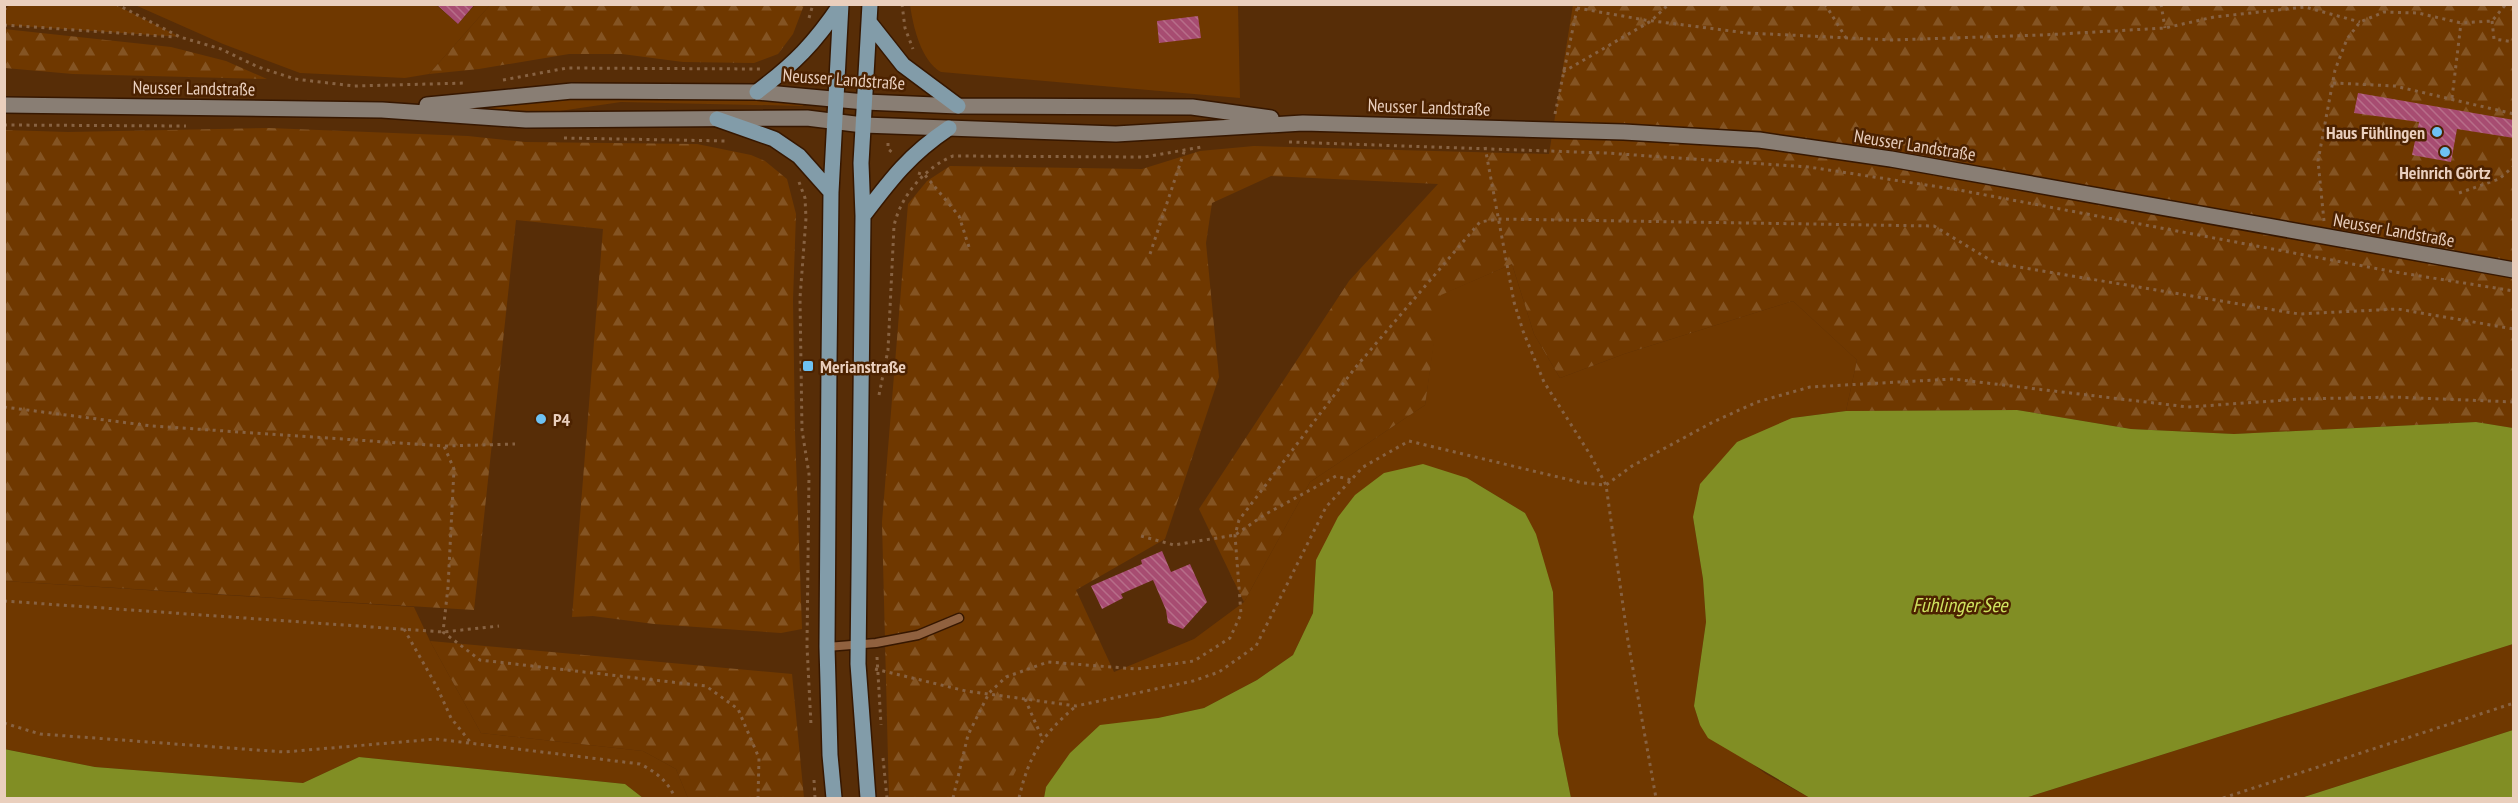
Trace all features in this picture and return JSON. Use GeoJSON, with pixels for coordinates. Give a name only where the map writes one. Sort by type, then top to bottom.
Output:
{"type":"FeatureCollection","features":[{"type":"Feature","properties":{"kind":"main road"},"geometry":{"type":"LineString","coordinates":[[758,92],[794,63],[822,33],[841,4]]}},
{"type":"Feature","properties":{"kind":"main road"},"geometry":{"type":"LineString","coordinates":[[834,798],[830,755],[827,647],[831,192],[841,4]]}},
{"type":"Feature","properties":{"kind":"main road"},"geometry":{"type":"LineString","coordinates":[[868,798],[858,664],[863,216],[861,163],[870,4]]}},
{"type":"Feature","properties":{"kind":"main road"},"geometry":{"type":"LineString","coordinates":[[869,22],[903,65],[958,106]]}},
{"type":"Feature","properties":{"kind":"main road","name":"Neusser Landstraße"},"geometry":{"type":"LineString","coordinates":[[382,110],[572,91],[758,92],[865,102],[958,106],[1192,107],[1304,123]]}},
{"type":"Feature","properties":{"kind":"main road","name":"Neusser Landstraße"},"geometry":{"type":"LineString","coordinates":[[4,105],[382,110],[526,120],[807,118],[863,125],[1116,134],[1304,123],[1552,130],[1759,140],[1891,159],[2514,270]]}},
{"type":"Feature","properties":{"kind":"main road"},"geometry":{"type":"LineString","coordinates":[[717,119],[774,139],[800,156],[831,192]]}},
{"type":"Feature","properties":{"kind":"main road"},"geometry":{"type":"LineString","coordinates":[[863,216],[904,164],[926,144],[950,128]]}},
{"type":"Feature","properties":{"kind":"lane"},"geometry":{"type":"LineString","coordinates":[[827,647],[876,643],[918,635],[959,618]]}},
{"type":"Feature","properties":{"kind":"path"},"geometry":{"type":"LineString","coordinates":[[4,10],[10,4]]}},
{"type":"Feature","properties":{"kind":"path"},"geometry":{"type":"LineString","coordinates":[[116,4],[180,37],[221,49],[258,67],[294,79],[354,86],[475,83]]}},
{"type":"Feature","properties":{"kind":"path"},"geometry":{"type":"LineString","coordinates":[[1563,72],[1651,21],[1669,4]]}},
{"type":"Feature","properties":{"kind":"path"},"geometry":{"type":"LineString","coordinates":[[1825,4],[1846,38]]}},
{"type":"Feature","properties":{"kind":"path"},"geometry":{"type":"LineString","coordinates":[[2161,4],[2165,28]]}},
{"type":"Feature","properties":{"kind":"path"},"geometry":{"type":"LineString","coordinates":[[2506,4],[2492,21],[2494,39],[2514,42]]}},
{"type":"Feature","properties":{"kind":"path"},"geometry":{"type":"LineString","coordinates":[[1552,130],[1578,6],[1651,21],[1748,33],[1891,40],[2165,28],[2214,17],[2305,7],[2360,22]]}},
{"type":"Feature","properties":{"kind":"path"},"geometry":{"type":"LineString","coordinates":[[2330,238],[2321,213],[2318,161],[2332,83],[2346,39],[2360,22],[2384,12],[2418,13],[2461,22],[2492,21]]}},
{"type":"Feature","properties":{"kind":"path"},"geometry":{"type":"LineString","coordinates":[[2452,98],[2461,22]]}},
{"type":"Feature","properties":{"kind":"path"},"geometry":{"type":"LineString","coordinates":[[4,26],[180,37]]}},
{"type":"Feature","properties":{"kind":"path"},"geometry":{"type":"LineString","coordinates":[[497,81],[567,68],[761,69]]}},
{"type":"Feature","properties":{"kind":"path"},"geometry":{"type":"LineString","coordinates":[[2332,83],[2395,86],[2514,114]]}},
{"type":"Feature","properties":{"kind":"path"},"geometry":{"type":"LineString","coordinates":[[4,125],[195,126]]}},
{"type":"Feature","properties":{"kind":"path"},"geometry":{"type":"LineString","coordinates":[[1483,128],[1514,302],[1523,331],[1544,382],[1591,456],[1606,485],[1628,641],[1656,798]]}},
{"type":"Feature","properties":{"kind":"path"},"geometry":{"type":"LineString","coordinates":[[562,138],[728,141],[737,144]]}},
{"type":"Feature","properties":{"kind":"path"},"geometry":{"type":"LineString","coordinates":[[1285,142],[1606,153],[1809,167],[1959,190],[2395,272],[2514,291]]}},
{"type":"Feature","properties":{"kind":"path"},"geometry":{"type":"LineString","coordinates":[[879,405],[888,350],[895,220],[904,200],[937,162],[952,156],[1144,157],[1212,146]]}},
{"type":"Feature","properties":{"kind":"path"},"geometry":{"type":"LineString","coordinates":[[1150,255],[1185,149]]}},
{"type":"Feature","properties":{"kind":"path"},"geometry":{"type":"LineString","coordinates":[[800,156],[788,167],[805,198],[806,218],[800,298],[802,430],[809,474],[807,646],[811,729]]}},
{"type":"Feature","properties":{"kind":"path"},"geometry":{"type":"LineString","coordinates":[[2459,193],[2499,179],[2514,166]]}},
{"type":"Feature","properties":{"kind":"path"},"geometry":{"type":"LineString","coordinates":[[925,175],[959,216],[969,247]]}},
{"type":"Feature","properties":{"kind":"path"},"geometry":{"type":"LineString","coordinates":[[953,798],[968,735],[988,693],[1006,677],[1048,662],[1137,669],[1194,661],[1230,638],[1241,614],[1235,536],[1239,520],[1355,368],[1480,222],[1498,219],[1934,226],[1995,263],[2299,314],[2398,309],[2514,330]]}},
{"type":"Feature","properties":{"kind":"path"},"geometry":{"type":"LineString","coordinates":[[877,669],[966,691],[1076,706],[1193,681],[1219,672],[1256,646],[1326,507],[1363,466],[1409,441],[1583,483],[1606,485],[1632,466],[1713,422],[1757,402],[1810,387],[1953,379],[2188,407],[2301,399],[2393,398],[2514,402]]}},
{"type":"Feature","properties":{"kind":"path"},"geometry":{"type":"LineString","coordinates":[[4,407],[152,426],[444,446],[515,444]]}},
{"type":"Feature","properties":{"kind":"path"},"geometry":{"type":"LineString","coordinates":[[442,632],[448,587],[454,469],[444,446]]}},
{"type":"Feature","properties":{"kind":"path"},"geometry":{"type":"LineString","coordinates":[[1141,536],[1174,545],[1235,536],[1264,515],[1336,476],[1351,480]]}},
{"type":"Feature","properties":{"kind":"path"},"geometry":{"type":"LineString","coordinates":[[4,601],[442,632],[499,626]]}},
{"type":"Feature","properties":{"kind":"path"},"geometry":{"type":"LineString","coordinates":[[404,629],[451,718],[471,743]]}},
{"type":"Feature","properties":{"kind":"path"},"geometry":{"type":"LineString","coordinates":[[442,632],[480,660],[706,687],[738,709],[759,758],[758,798]]}},
{"type":"Feature","properties":{"kind":"path"},"geometry":{"type":"LineString","coordinates":[[876,643],[881,732]]}},
{"type":"Feature","properties":{"kind":"path"},"geometry":{"type":"LineString","coordinates":[[1025,699],[1043,740]]}},
{"type":"Feature","properties":{"kind":"path"},"geometry":{"type":"LineString","coordinates":[[2223,798],[2514,703]]}},
{"type":"Feature","properties":{"kind":"path"},"geometry":{"type":"LineString","coordinates":[[1019,798],[1026,768],[1043,740],[1057,722],[1076,706]]}},
{"type":"Feature","properties":{"kind":"path"},"geometry":{"type":"LineString","coordinates":[[4,723],[40,734],[284,752],[436,739],[640,764],[656,772],[671,788],[675,798]]}},
{"type":"Feature","properties":{"kind":"path"},"geometry":{"type":"LineString","coordinates":[[883,753],[887,798]]}},
{"type":"Feature","properties":{"kind":"path"},"geometry":{"type":"LineString","coordinates":[[814,775],[815,798]]}},
{"type":"Feature","properties":{"kind":"green space"},"geometry":{"type":"Polygon","coordinates":[[[10,5],[116,5],[180,37],[5,25],[4,10],[10,5]]]}},
{"type":"Feature","properties":{"kind":"green space"},"geometry":{"type":"Polygon","coordinates":[[[135,5],[436,5],[458,24],[475,5],[490,5],[429,74],[405,78],[300,73],[223,44],[135,5]]]}},
{"type":"Feature","properties":{"kind":"green space"},"geometry":{"type":"Polygon","coordinates":[[[490,5],[804,5],[793,34],[778,54],[754,63],[683,62],[622,54],[569,54],[479,69],[429,74],[490,5]]]}},
{"type":"Feature","properties":{"kind":"green space"},"geometry":{"type":"Polygon","coordinates":[[[910,5],[1238,5],[1240,98],[941,72],[934,67],[923,52],[913,23],[910,5]]]}},
{"type":"Feature","properties":{"kind":"green space"},"geometry":{"type":"Polygon","coordinates":[[[1573,5],[2513,5],[2513,428],[2476,422],[2234,434],[2131,429],[2017,410],[1846,411],[1857,360],[1793,301],[1624,354],[1560,378],[1534,334],[1512,264],[1441,295],[1425,405],[1310,482],[1244,602],[1199,509],[1349,281],[1438,184],[1271,176],[1212,203],[1206,243],[1219,377],[1165,539],[1076,590],[1114,672],[1075,698],[1046,724],[1024,756],[1003,798],[889,798],[882,522],[908,204],[927,181],[950,166],[1142,169],[1200,151],[1254,146],[1549,154],[1573,5]]]}},
{"type":"Feature","properties":{"kind":"green space"},"geometry":{"type":"Polygon","coordinates":[[[4,29],[171,47],[226,61],[267,79],[73,74],[5,68],[4,29]]]}},
{"type":"Feature","properties":{"kind":"green space"},"geometry":{"type":"Polygon","coordinates":[[[624,97],[803,102],[803,106],[621,102],[560,111],[456,110],[457,106],[624,97]]]}},
{"type":"Feature","properties":{"kind":"green space"},"geometry":{"type":"Polygon","coordinates":[[[269,128],[468,136],[525,142],[697,144],[751,155],[765,161],[787,179],[796,214],[793,300],[802,629],[781,633],[654,624],[593,616],[572,617],[603,229],[516,220],[474,610],[5,581],[5,130],[68,132],[269,128]]]}},
{"type":"Feature","properties":{"kind":"green space"},"geometry":{"type":"Polygon","coordinates":[[[1512,264],[1534,334],[1560,378],[1624,354],[1793,301],[1857,360],[1846,411],[1792,418],[1693,517],[1703,579],[1706,622],[1694,706],[1700,725],[1766,774],[1810,798],[1571,798],[1558,735],[1553,592],[1525,513],[1467,478],[1316,560],[1313,613],[1293,655],[1257,680],[1204,708],[1158,718],[1046,787],[1044,798],[966,798],[1055,659],[1114,672],[1194,639],[1244,602],[1310,482],[1425,405],[1440,295],[1512,264]]]}},
{"type":"Feature","properties":{"kind":"green space"},"geometry":{"type":"Polygon","coordinates":[[[4,581],[414,607],[430,641],[481,733],[643,751],[676,769],[688,798],[643,798],[625,784],[359,757],[303,783],[95,767],[5,749],[4,581]]]}},
{"type":"Feature","properties":{"kind":"green space"},"geometry":{"type":"Polygon","coordinates":[[[430,641],[792,674],[804,798],[688,798],[676,769],[643,751],[481,733],[430,641]]]}},
{"type":"Feature","properties":{"kind":"green space"},"geometry":{"type":"Polygon","coordinates":[[[2513,644],[2513,730],[2301,798],[2025,798],[2513,644]]]}},
{"type":"Feature","properties":{"kind":"water","name":"Fühlinger See"},"geometry":{"type":"Polygon","coordinates":[[[2017,410],[2131,429],[2234,434],[2476,422],[2513,428],[2513,644],[2025,798],[1810,798],[1708,738],[1700,725],[1694,706],[1706,622],[1703,579],[1693,517],[1700,484],[1737,442],[1792,418],[1846,411],[2017,410]]]}},
{"type":"Feature","properties":{"kind":"water"},"geometry":{"type":"Polygon","coordinates":[[[1423,464],[1467,478],[1525,513],[1536,534],[1553,592],[1558,734],[1571,798],[1044,798],[1046,787],[1070,753],[1100,725],[1158,718],[1204,708],[1257,680],[1293,655],[1313,613],[1316,560],[1338,517],[1355,495],[1384,473],[1423,464]]]}},
{"type":"Feature","properties":{"kind":"water"},"geometry":{"type":"Polygon","coordinates":[[[2513,730],[2513,798],[2301,798],[2513,730]]]}},
{"type":"Feature","properties":{"kind":"water"},"geometry":{"type":"Polygon","coordinates":[[[4,749],[95,767],[303,783],[359,757],[625,784],[643,798],[5,798],[4,749]]]}},
{"type":"Feature","properties":{"kind":"building"},"geometry":{"type":"Polygon","coordinates":[[[436,4],[475,4],[458,24],[436,4]]]}},
{"type":"Feature","properties":{"kind":"building"},"geometry":{"type":"Polygon","coordinates":[[[1198,16],[1201,38],[1159,43],[1157,21],[1198,16]]]}},
{"type":"Feature","properties":{"kind":"building","name":"Haus Fühlingen"},"geometry":{"type":"Polygon","coordinates":[[[2358,93],[2514,120],[2514,138],[2457,129],[2451,162],[2412,155],[2419,122],[2354,113],[2358,93]]]}},
{"type":"Feature","properties":{"kind":"building"},"geometry":{"type":"Polygon","coordinates":[[[1162,551],[1171,572],[1190,564],[1207,602],[1183,629],[1168,623],[1166,610],[1153,580],[1121,594],[1123,598],[1102,609],[1091,586],[1142,564],[1141,560],[1162,551]]]}},
{"type":"Feature","properties":{"kind":"place","name":"Haus Fühlingen"},"geometry":{"type":"Point","coordinates":[2437,132]}},
{"type":"Feature","properties":{"kind":"place","name":"Heinrich Görtz"},"geometry":{"type":"Point","coordinates":[2445,152]}},
{"type":"Feature","properties":{"kind":"place","name":"Merianstraße"},"geometry":{"type":"Point","coordinates":[808,366]}},
{"type":"Feature","properties":{"kind":"place","name":"P4"},"geometry":{"type":"Point","coordinates":[541,419]}}]}
